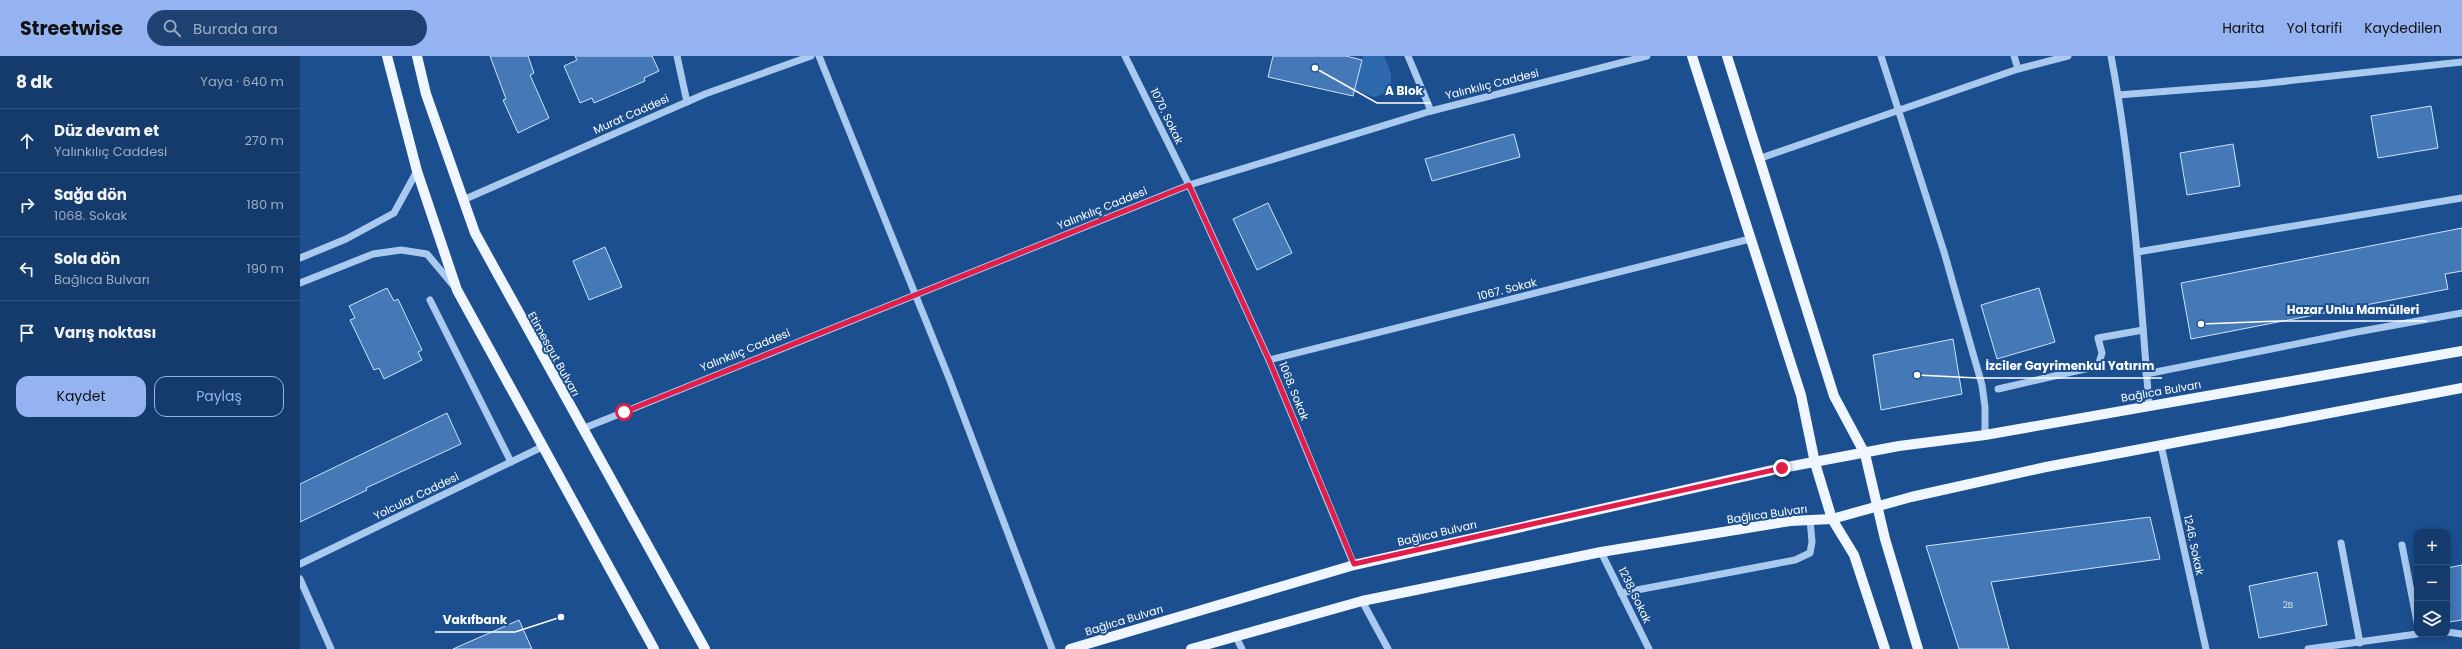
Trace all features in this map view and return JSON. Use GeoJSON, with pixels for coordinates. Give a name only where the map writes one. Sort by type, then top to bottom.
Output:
{"type":"FeatureCollection","features":[{"type":"Feature","properties":{"kind":"main road"},"geometry":{"type":"LineString","coordinates":[[387,56],[417,171],[457,290],[654,649]]}},
{"type":"Feature","properties":{"kind":"main road","name":"Etimesgut Bulvarı"},"geometry":{"type":"LineString","coordinates":[[417,56],[426,94],[475,233],[705,649]]}},
{"type":"Feature","properties":{"kind":"main road"},"geometry":{"type":"LineString","coordinates":[[1692,56],[1801,395],[1815,463],[1832,519],[1854,555],[1886,649]]}},
{"type":"Feature","properties":{"kind":"main road"},"geometry":{"type":"LineString","coordinates":[[1727,56],[1761,158],[1834,396],[1865,454],[1878,507],[1918,649]]}},
{"type":"Feature","properties":{"kind":"main road","name":"Bağlıca Bulvarı"},"geometry":{"type":"LineString","coordinates":[[1070,649],[1354,564],[1782,468],[1865,454],[1899,446],[1986,435],[2462,351]]}},
{"type":"Feature","properties":{"kind":"main road"},"geometry":{"type":"LineString","coordinates":[[1878,507],[1912,497],[2001,477],[2462,388]]}},
{"type":"Feature","properties":{"kind":"main road","name":"Bağlıca Bulvarı"},"geometry":{"type":"LineString","coordinates":[[1191,649],[1235,635],[1362,601],[1601,552],[1790,521],[1832,519],[1878,507]]}},
{"type":"Feature","properties":{"kind":"street"},"geometry":{"type":"LineString","coordinates":[[676,56],[687,102]]}},
{"type":"Feature","properties":{"kind":"street","name":"Murat Caddesi"},"geometry":{"type":"LineString","coordinates":[[463,200],[687,102],[811,56]]}},
{"type":"Feature","properties":{"kind":"street"},"geometry":{"type":"LineString","coordinates":[[819,56],[915,294],[1052,649]]}},
{"type":"Feature","properties":{"kind":"street","name":"1070. Sokak"},"geometry":{"type":"LineString","coordinates":[[1125,56],[1189,185]]}},
{"type":"Feature","properties":{"kind":"street"},"geometry":{"type":"LineString","coordinates":[[1408,56],[1431,112]]}},
{"type":"Feature","properties":{"kind":"street","name":"Yalınkılıç Caddesi"},"geometry":{"type":"LineString","coordinates":[[582,429],[1189,185],[1431,112],[1647,56]]}},
{"type":"Feature","properties":{"kind":"street"},"geometry":{"type":"LineString","coordinates":[[1881,56],[1944,252],[1982,385],[1985,407],[1986,435]]}},
{"type":"Feature","properties":{"kind":"street"},"geometry":{"type":"LineString","coordinates":[[2014,56],[2018,69]]}},
{"type":"Feature","properties":{"kind":"street"},"geometry":{"type":"LineString","coordinates":[[1761,158],[2018,69],[2068,56]]}},
{"type":"Feature","properties":{"kind":"street"},"geometry":{"type":"LineString","coordinates":[[2111,56],[2118,95],[2137,252],[2149,406]]}},
{"type":"Feature","properties":{"kind":"street"},"geometry":{"type":"LineString","coordinates":[[2118,95],[2259,84],[2462,62]]}},
{"type":"Feature","properties":{"kind":"street"},"geometry":{"type":"LineString","coordinates":[[300,258],[346,239],[394,213],[417,171]]}},
{"type":"Feature","properties":{"kind":"street","name":"1068. Sokak"},"geometry":{"type":"LineString","coordinates":[[1189,185],[1269,360],[1354,564]]}},
{"type":"Feature","properties":{"kind":"street"},"geometry":{"type":"LineString","coordinates":[[2137,252],[2462,198]]}},
{"type":"Feature","properties":{"kind":"street","name":"1067. Sokak"},"geometry":{"type":"LineString","coordinates":[[1269,360],[1750,240]]}},
{"type":"Feature","properties":{"kind":"street"},"geometry":{"type":"LineString","coordinates":[[300,283],[373,254],[401,250],[427,254],[457,290]]}},
{"type":"Feature","properties":{"kind":"street"},"geometry":{"type":"LineString","coordinates":[[430,300],[511,462]]}},
{"type":"Feature","properties":{"kind":"street"},"geometry":{"type":"LineString","coordinates":[[2146,374],[2351,333],[2462,313]]}},
{"type":"Feature","properties":{"kind":"street"},"geometry":{"type":"LineString","coordinates":[[1998,389],[2098,366],[2102,353],[2098,338],[2143,330]]}},
{"type":"Feature","properties":{"kind":"street","name":"1246. Sokak"},"geometry":{"type":"LineString","coordinates":[[2161,445],[2206,649]]}},
{"type":"Feature","properties":{"kind":"street","name":"Yolcular Caddesi"},"geometry":{"type":"LineString","coordinates":[[300,564],[542,447]]}},
{"type":"Feature","properties":{"kind":"street"},"geometry":{"type":"LineString","coordinates":[[1621,593],[1795,560],[1810,553],[1812,542],[1810,519]]}},
{"type":"Feature","properties":{"kind":"street"},"geometry":{"type":"LineString","coordinates":[[2341,543],[2360,643]]}},
{"type":"Feature","properties":{"kind":"street"},"geometry":{"type":"LineString","coordinates":[[2402,545],[2414,607]]}},
{"type":"Feature","properties":{"kind":"street","name":"1238. Sokak"},"geometry":{"type":"LineString","coordinates":[[1601,552],[1649,649]]}},
{"type":"Feature","properties":{"kind":"street"},"geometry":{"type":"LineString","coordinates":[[300,579],[331,649]]}},
{"type":"Feature","properties":{"kind":"street"},"geometry":{"type":"LineString","coordinates":[[1362,601],[1388,649]]}},
{"type":"Feature","properties":{"kind":"street"},"geometry":{"type":"LineString","coordinates":[[2450,632],[2462,634]]}},
{"type":"Feature","properties":{"kind":"street"},"geometry":{"type":"LineString","coordinates":[[2308,649],[2414,634]]}},
{"type":"Feature","properties":{"kind":"street"},"geometry":{"type":"LineString","coordinates":[[1235,635],[1242,649]]}},
{"type":"Feature","properties":{"kind":"shaded area"},"geometry":{"type":"Polygon","coordinates":[[[1363,56],[1384,56],[1391,78],[1388,92],[1374,97],[1355,90],[1363,56]]]}},
{"type":"Feature","properties":{"kind":"building"},"geometry":{"type":"Polygon","coordinates":[[[490,56],[528,56],[534,73],[530,75],[549,118],[518,133],[503,100],[506,99],[490,56]]]}},
{"type":"Feature","properties":{"kind":"building"},"geometry":{"type":"Polygon","coordinates":[[[575,56],[652,56],[659,71],[644,78],[645,81],[594,103],[592,98],[580,103],[564,66],[577,60],[575,56]]]}},
{"type":"Feature","properties":{"kind":"building"},"geometry":{"type":"Polygon","coordinates":[[[1273,56],[1346,56],[1362,60],[1353,96],[1268,77],[1273,56]]]}},
{"type":"Feature","properties":{"kind":"building"},"geometry":{"type":"Polygon","coordinates":[[[2431,106],[2438,148],[2378,158],[2371,116],[2431,106]]]}},
{"type":"Feature","properties":{"kind":"building"},"geometry":{"type":"Polygon","coordinates":[[[1514,134],[1520,157],[1432,181],[1425,159],[1514,134]]]}},
{"type":"Feature","properties":{"kind":"building"},"geometry":{"type":"Polygon","coordinates":[[[2233,144],[2240,186],[2187,195],[2180,153],[2233,144]]]}},
{"type":"Feature","properties":{"kind":"building"},"geometry":{"type":"Polygon","coordinates":[[[1268,203],[1292,253],[1257,270],[1233,219],[1268,203]]]}},
{"type":"Feature","properties":{"kind":"building"},"geometry":{"type":"Polygon","coordinates":[[[2462,228],[2462,271],[2445,274],[2448,289],[2191,339],[2181,283],[2462,228]]]}},
{"type":"Feature","properties":{"kind":"building"},"geometry":{"type":"Polygon","coordinates":[[[605,247],[622,287],[589,300],[573,261],[605,247]]]}},
{"type":"Feature","properties":{"kind":"building"},"geometry":{"type":"Polygon","coordinates":[[[387,288],[394,301],[398,299],[422,350],[418,352],[422,360],[384,379],[379,368],[374,370],[350,320],[355,318],[349,306],[387,288]]]}},
{"type":"Feature","properties":{"kind":"building"},"geometry":{"type":"Polygon","coordinates":[[[2039,288],[2055,342],[1997,359],[1981,305],[2039,288]]]}},
{"type":"Feature","properties":{"kind":"building"},"geometry":{"type":"Polygon","coordinates":[[[1953,339],[1962,394],[1881,410],[1873,355],[1953,339]]]}},
{"type":"Feature","properties":{"kind":"building"},"geometry":{"type":"Polygon","coordinates":[[[447,413],[461,444],[366,488],[367,490],[300,522],[300,484],[447,413]]]}},
{"type":"Feature","properties":{"kind":"building"},"geometry":{"type":"Polygon","coordinates":[[[2150,517],[2160,559],[1991,582],[2009,649],[1959,649],[1926,546],[2150,517]]]}},
{"type":"Feature","properties":{"kind":"building"},"geometry":{"type":"Polygon","coordinates":[[[2462,565],[2462,620],[2450,622],[2450,601],[2450,567],[2462,565]]]}},
{"type":"Feature","properties":{"kind":"building"},"geometry":{"type":"Polygon","coordinates":[[[2317,572],[2327,625],[2259,638],[2249,586],[2317,572]]]}},
{"type":"Feature","properties":{"kind":"building"},"geometry":{"type":"Polygon","coordinates":[[[519,620],[532,649],[453,649],[519,620]]]}},
{"type":"Feature","properties":{"kind":"place","name":"A Blok"},"geometry":{"type":"Point","coordinates":[1315,68]}},
{"type":"Feature","properties":{"kind":"place","name":"Hazar Unlu Mamülleri"},"geometry":{"type":"Point","coordinates":[2201,324]}},
{"type":"Feature","properties":{"kind":"place","name":"İzciler Gayrimenkul Yatırım"},"geometry":{"type":"Point","coordinates":[1917,375]}},
{"type":"Feature","properties":{"kind":"place","name":"Vakıfbank"},"geometry":{"type":"Point","coordinates":[561,617]}},
{"type":"Feature","properties":{"kind":"route"},"geometry":{"type":"LineString","coordinates":[[624,412],[783,346],[1189,185],[1269,360],[1354,564],[1782,468]]}}]}
